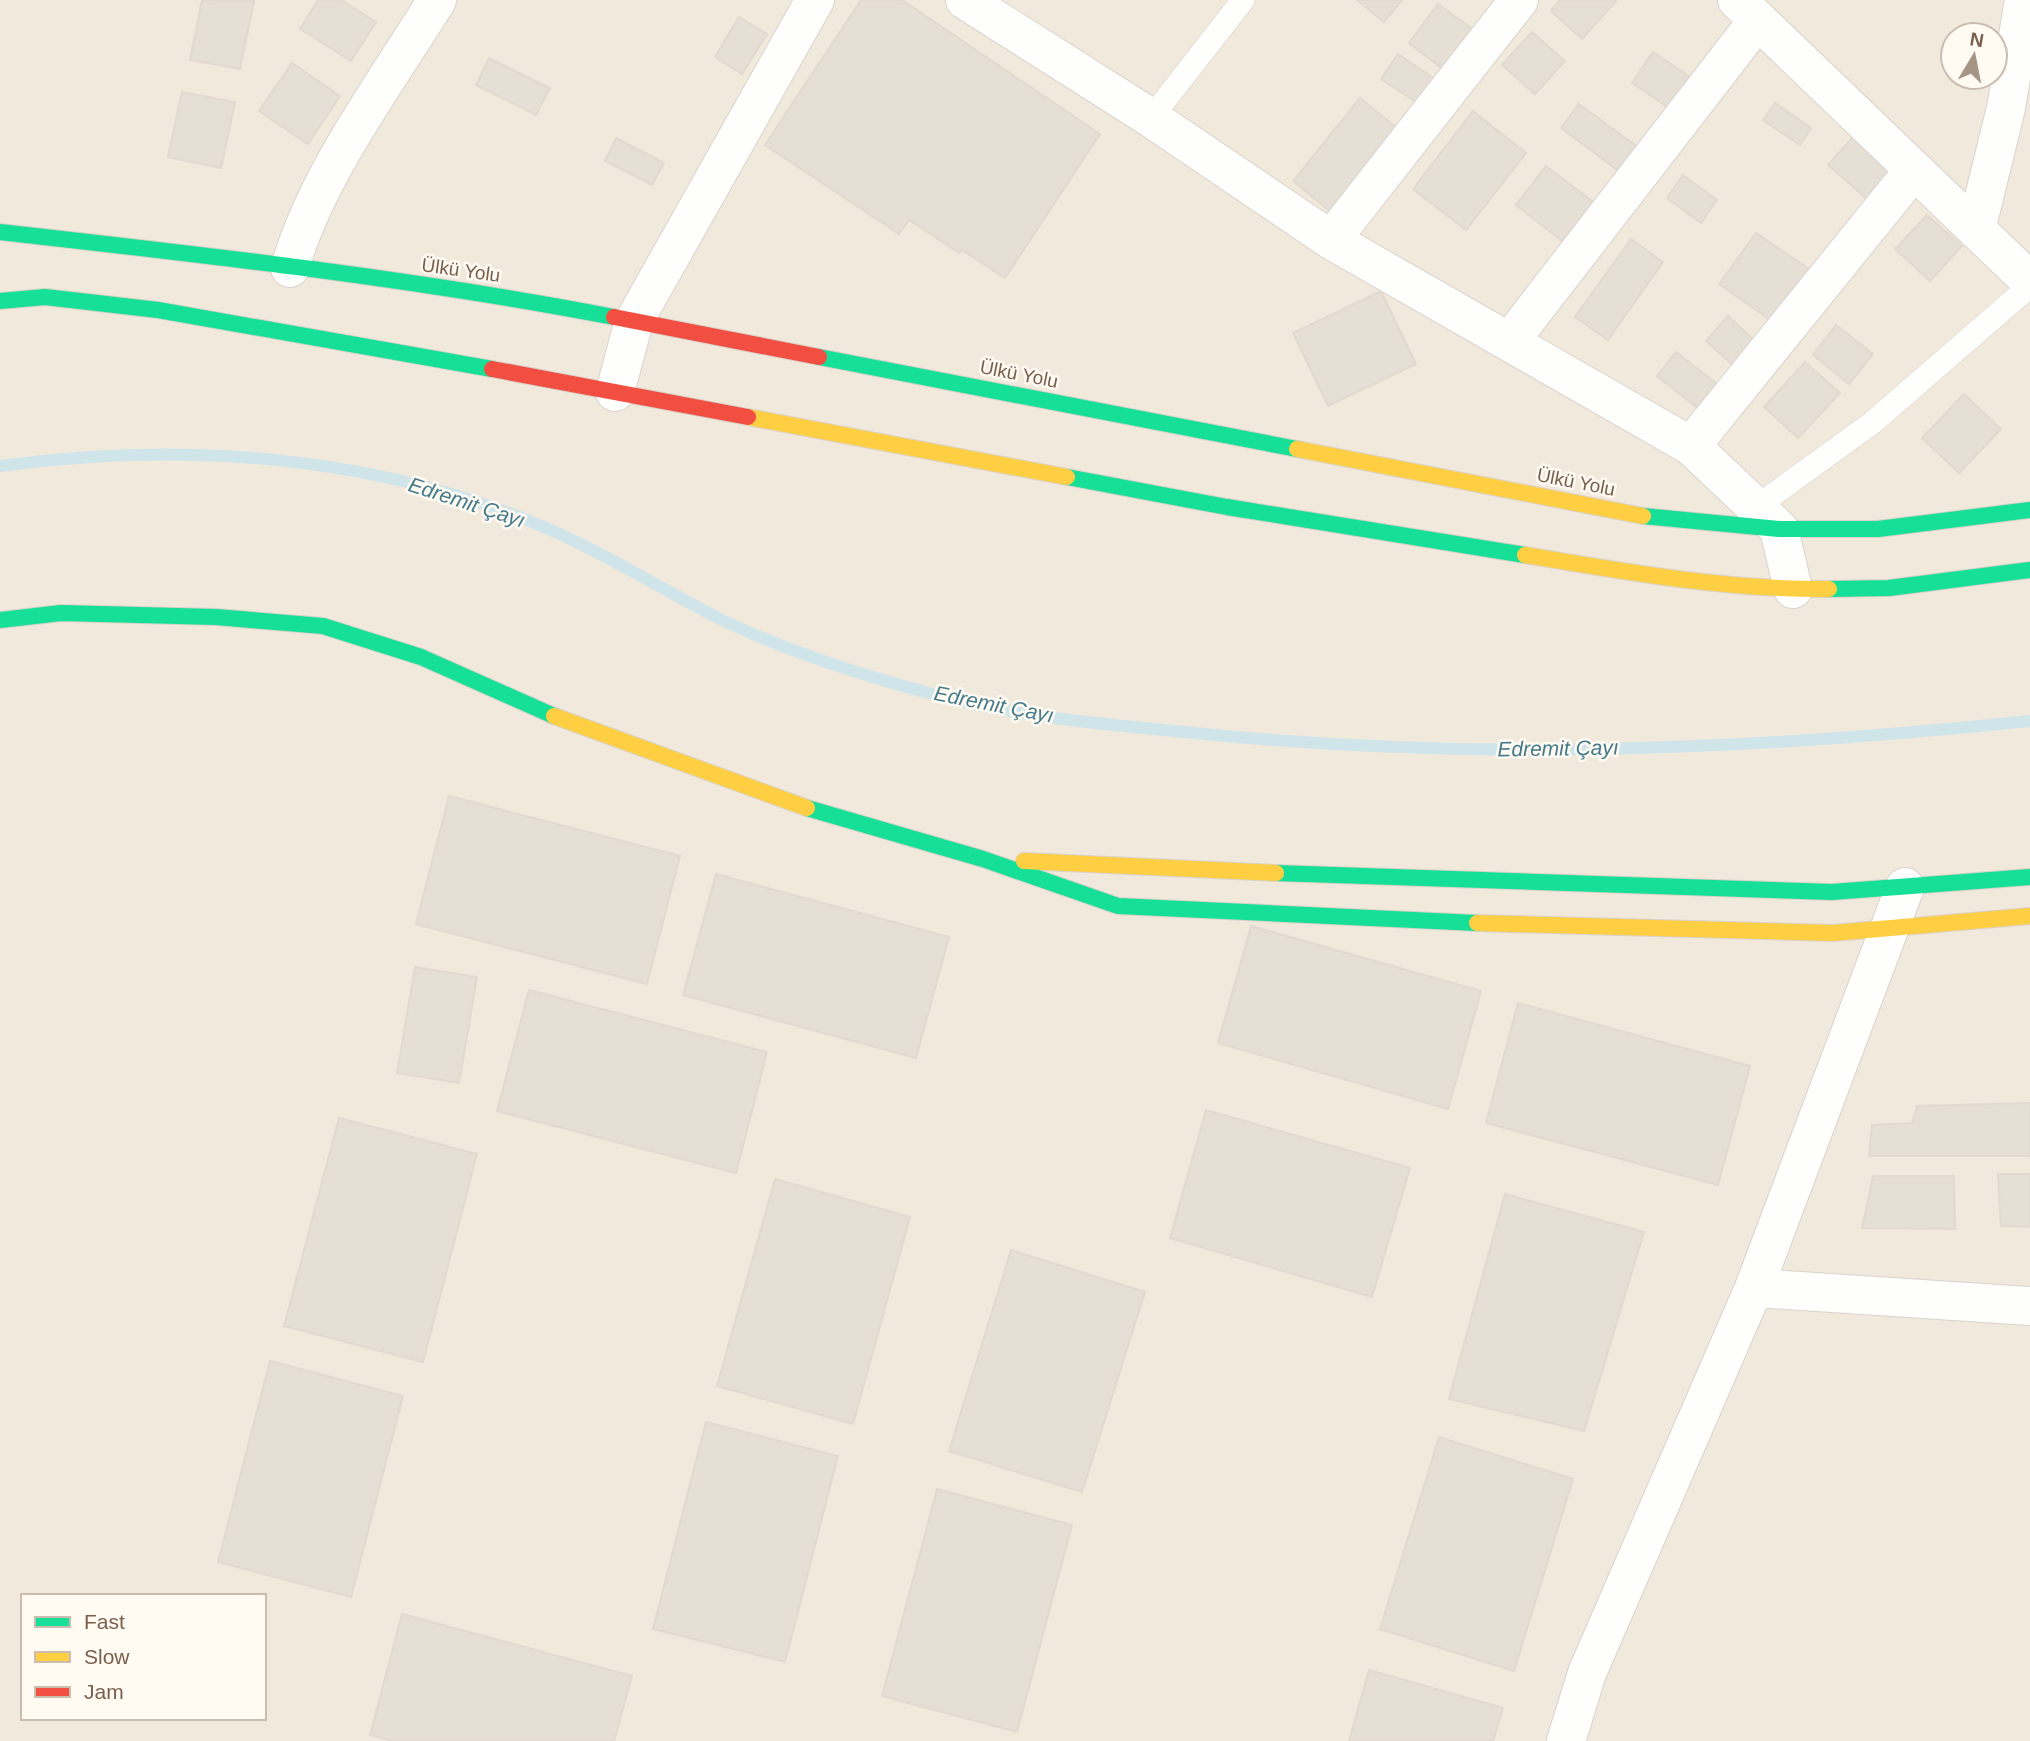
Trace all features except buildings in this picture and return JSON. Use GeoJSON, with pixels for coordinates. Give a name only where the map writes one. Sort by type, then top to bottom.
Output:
{"type":"FeatureCollection","features":[{"type":"Feature","properties":{"kind":"main road","name":"Ülkü Yolu"},"geometry":{"type":"LineString","coordinates":[[0,232],[529,301],[1667,521],[1768,518],[1878,529],[2030,510]]}},
{"type":"Feature","properties":{"kind":"main road"},"geometry":{"type":"LineString","coordinates":[[0,301],[45,297],[158,310],[615,392],[1227,507],[1657,577],[1793,589],[1889,588],[2030,570]]}},
{"type":"Feature","properties":{"kind":"main road"},"geometry":{"type":"LineString","coordinates":[[0,620],[61,613],[216,617],[323,625],[421,657],[571,723],[781,800],[983,859],[1118,906],[1425,922],[1833,933],[2030,916]]}},
{"type":"Feature","properties":{"kind":"main road"},"geometry":{"type":"LineString","coordinates":[[983,859],[1414,880],[1832,891],[2030,877]]}},
{"type":"Feature","properties":{"kind":"street"},"geometry":{"type":"LineString","coordinates":[[290,268],[300,229],[327,178],[437,0]]}},
{"type":"Feature","properties":{"kind":"street"},"geometry":{"type":"LineString","coordinates":[[615,392],[634,321],[815,0]]}},
{"type":"Feature","properties":{"kind":"street"},"geometry":{"type":"LineString","coordinates":[[965,0],[1151,118],[1331,240],[1691,446],[1768,518],[1793,589]]}},
{"type":"Feature","properties":{"kind":"street"},"geometry":{"type":"LineString","coordinates":[[1331,240],[1519,0]]}},
{"type":"Feature","properties":{"kind":"street"},"geometry":{"type":"LineString","coordinates":[[1976,230],[2006,108],[2024,0]]}},
{"type":"Feature","properties":{"kind":"street"},"geometry":{"type":"LineString","coordinates":[[1510,341],[1747,10],[2030,281]]}},
{"type":"Feature","properties":{"kind":"street"},"geometry":{"type":"LineString","coordinates":[[1691,446],[1914,170]]}},
{"type":"Feature","properties":{"kind":"street"},"geometry":{"type":"LineString","coordinates":[[1566,1741],[1587,1673],[1754,1288],[1905,887]]}},
{"type":"Feature","properties":{"kind":"street"},"geometry":{"type":"LineString","coordinates":[[1754,1288],[2030,1306]]}},
{"type":"Feature","properties":{"kind":"lane"},"geometry":{"type":"LineString","coordinates":[[1151,118],[1243,0]]}},
{"type":"Feature","properties":{"kind":"lane"},"geometry":{"type":"LineString","coordinates":[[1768,518],[1872,423],[2030,286]]}},
{"type":"Feature","properties":{"kind":"shaded area"},"geometry":{"type":"Polygon","coordinates":[[[0,0],[2030,0],[2030,1741],[0,1741],[0,0]]]}},
{"type":"Feature","properties":{"kind":"waterway","name":"Edremit Çayı"},"geometry":{"type":"LineString","coordinates":[[0,466],[69,458],[207,455],[345,469],[413,484],[479,503],[544,527],[589,548],[720,619],[803,654],[947,698],[1070,720],[1300,742],[1509,750],[1717,745],[2030,721]]}},
{"type":"Feature","properties":{"kind":"traffic: fast"},"geometry":{"type":"LineString","coordinates":[[0,232],[385,279],[614,317]]}},
{"type":"Feature","properties":{"kind":"traffic: fast"},"geometry":{"type":"LineString","coordinates":[[0,301],[45,297],[158,310],[492,369]]}},
{"type":"Feature","properties":{"kind":"traffic: fast"},"geometry":{"type":"LineString","coordinates":[[819,357],[1297,449]]}},
{"type":"Feature","properties":{"kind":"traffic: fast"},"geometry":{"type":"LineString","coordinates":[[1067,477],[1227,507],[1525,555]]}},
{"type":"Feature","properties":{"kind":"traffic: fast"},"geometry":{"type":"LineString","coordinates":[[1643,516],[1779,529],[1878,529],[2030,510]]}},
{"type":"Feature","properties":{"kind":"traffic: fast"},"geometry":{"type":"LineString","coordinates":[[1829,589],[1889,588],[2030,570]]}},
{"type":"Feature","properties":{"kind":"traffic: fast"},"geometry":{"type":"LineString","coordinates":[[0,620],[61,613],[216,617],[323,626],[421,657],[554,716]]}},
{"type":"Feature","properties":{"kind":"traffic: fast"},"geometry":{"type":"LineString","coordinates":[[807,808],[983,859],[1118,906],[1477,923]]}},
{"type":"Feature","properties":{"kind":"traffic: fast"},"geometry":{"type":"LineString","coordinates":[[1276,873],[1832,892],[2030,877]]}},
{"type":"Feature","properties":{"kind":"traffic: slow"},"geometry":{"type":"LineString","coordinates":[[748,417],[1067,477]]}},
{"type":"Feature","properties":{"kind":"traffic: slow"},"geometry":{"type":"LineString","coordinates":[[1297,449],[1643,516]]}},
{"type":"Feature","properties":{"kind":"traffic: slow"},"geometry":{"type":"LineString","coordinates":[[1525,555],[1714,583],[1829,589]]}},
{"type":"Feature","properties":{"kind":"traffic: slow"},"geometry":{"type":"LineString","coordinates":[[554,716],[807,808]]}},
{"type":"Feature","properties":{"kind":"traffic: slow"},"geometry":{"type":"LineString","coordinates":[[1024,861],[1276,873]]}},
{"type":"Feature","properties":{"kind":"traffic: slow"},"geometry":{"type":"LineString","coordinates":[[1477,923],[1833,933],[2030,916]]}},
{"type":"Feature","properties":{"kind":"traffic: jam"},"geometry":{"type":"LineString","coordinates":[[614,317],[819,357]]}},
{"type":"Feature","properties":{"kind":"traffic: jam"},"geometry":{"type":"LineString","coordinates":[[492,369],[748,417]]}}]}
